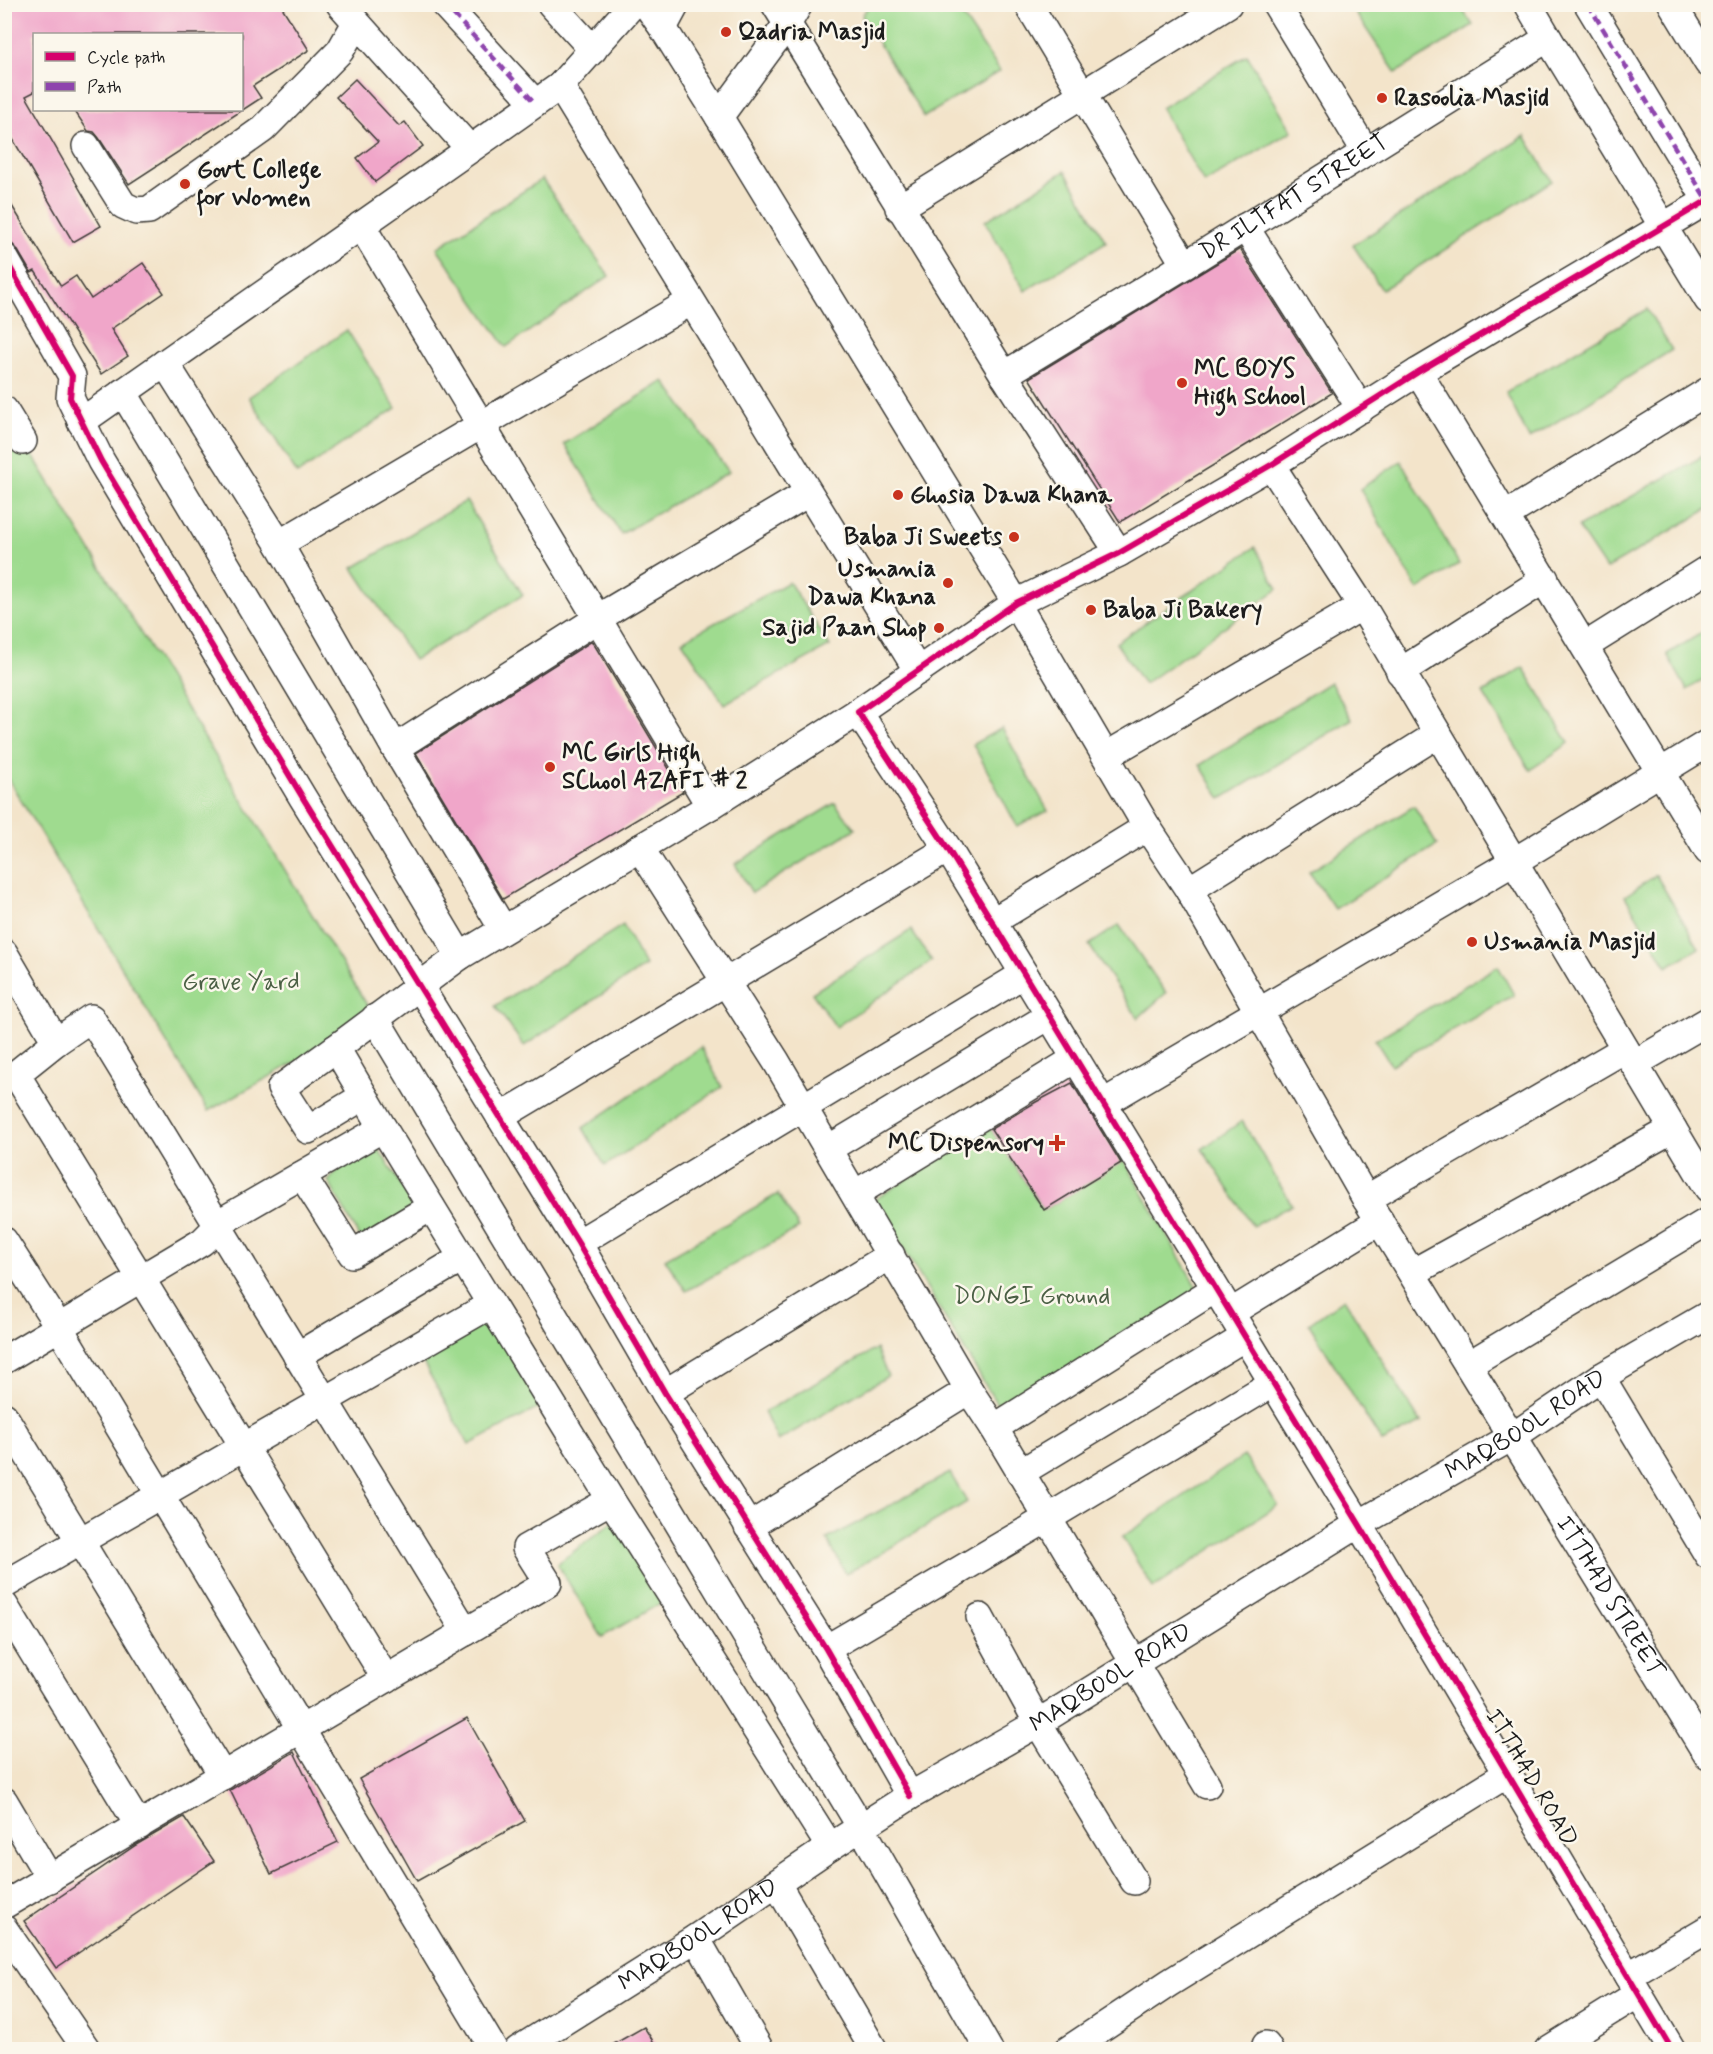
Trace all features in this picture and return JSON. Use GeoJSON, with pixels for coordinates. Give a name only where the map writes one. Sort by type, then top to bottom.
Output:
{"type":"FeatureCollection","features":[{"type":"Feature","properties":{"kind":"street"},"geometry":{"type":"LineString","coordinates":[[444,4],[535,103]]}},
{"type":"Feature","properties":{"kind":"street"},"geometry":{"type":"LineString","coordinates":[[551,4],[593,50]]}},
{"type":"Feature","properties":{"kind":"street"},"geometry":{"type":"LineString","coordinates":[[81,422],[560,86],[633,4]]}},
{"type":"Feature","properties":{"kind":"street","name":"ITTHAD STREET"},"geometry":{"type":"LineString","coordinates":[[646,4],[719,117],[1016,603],[1147,827],[1189,890],[1366,1198],[1708,1756]]}},
{"type":"Feature","properties":{"kind":"street"},"geometry":{"type":"LineString","coordinates":[[663,28],[676,4]]}},
{"type":"Feature","properties":{"kind":"street"},"geometry":{"type":"LineString","coordinates":[[1028,4],[1185,265]]}},
{"type":"Feature","properties":{"kind":"street"},"geometry":{"type":"LineString","coordinates":[[899,208],[1228,4]]}},
{"type":"Feature","properties":{"kind":"street"},"geometry":{"type":"LineString","coordinates":[[1276,4],[1365,152]]}},
{"type":"Feature","properties":{"kind":"street"},"geometry":{"type":"LineString","coordinates":[[1528,4],[1708,300]]}},
{"type":"Feature","properties":{"kind":"street"},"geometry":{"type":"LineString","coordinates":[[364,1096],[308,1130],[281,1088],[460,956],[710,806],[858,712],[1016,603],[1119,553],[1271,465],[1418,372],[1708,201],[1588,4]]}},
{"type":"Feature","properties":{"kind":"street"},"geometry":{"type":"LineString","coordinates":[[1672,4],[1708,63]]}},
{"type":"Feature","properties":{"kind":"street"},"geometry":{"type":"LineString","coordinates":[[719,117],[788,11],[899,208],[1119,553]]}},
{"type":"Feature","properties":{"kind":"street"},"geometry":{"type":"LineString","coordinates":[[348,14],[469,148]]}},
{"type":"Feature","properties":{"kind":"street"},"geometry":{"type":"LineString","coordinates":[[86,146],[123,205],[136,211],[149,210],[262,129],[340,51],[348,14]]}},
{"type":"Feature","properties":{"kind":"street","name":"DR ILTFAT STREET"},"geometry":{"type":"LineString","coordinates":[[1004,375],[1185,265],[1548,38]]}},
{"type":"Feature","properties":{"kind":"street"},"geometry":{"type":"LineString","coordinates":[[560,86],[690,302],[918,671]]}},
{"type":"Feature","properties":{"kind":"street"},"geometry":{"type":"LineString","coordinates":[[361,225],[710,806]]}},
{"type":"Feature","properties":{"kind":"street"},"geometry":{"type":"LineString","coordinates":[[1245,227],[1361,409]]}},
{"type":"Feature","properties":{"kind":"street"},"geometry":{"type":"LineString","coordinates":[[4,257],[72,376],[70,398],[107,471],[303,798],[578,1243],[665,1393],[826,1649],[910,1796]]}},
{"type":"Feature","properties":{"kind":"street"},"geometry":{"type":"LineString","coordinates":[[279,544],[690,302]]}},
{"type":"Feature","properties":{"kind":"street"},"geometry":{"type":"LineString","coordinates":[[165,363],[279,544],[395,748],[503,929]]}},
{"type":"Feature","properties":{"kind":"street"},"geometry":{"type":"LineString","coordinates":[[1418,372],[1708,851]]}},
{"type":"Feature","properties":{"kind":"street"},"geometry":{"type":"LineString","coordinates":[[1506,515],[1708,391]]}},
{"type":"Feature","properties":{"kind":"street"},"geometry":{"type":"LineString","coordinates":[[123,392],[460,956]]}},
{"type":"Feature","properties":{"kind":"street"},"geometry":{"type":"LineString","coordinates":[[4,410],[23,441]]}},
{"type":"Feature","properties":{"kind":"street"},"geometry":{"type":"LineString","coordinates":[[1271,465],[1362,606],[1708,1188]]}},
{"type":"Feature","properties":{"kind":"street"},"geometry":{"type":"LineString","coordinates":[[395,748],[597,619],[808,493]]}},
{"type":"Feature","properties":{"kind":"street"},"geometry":{"type":"LineString","coordinates":[[1585,646],[1708,569]]}},
{"type":"Feature","properties":{"kind":"street"},"geometry":{"type":"LineString","coordinates":[[1400,672],[1545,579]]}},
{"type":"Feature","properties":{"kind":"street"},"geometry":{"type":"LineString","coordinates":[[1106,756],[1362,606]]}},
{"type":"Feature","properties":{"kind":"street","name":"ITTHAD ROAD"},"geometry":{"type":"LineString","coordinates":[[858,712],[948,849],[1076,1059],[1359,1524],[1672,2049]]}},
{"type":"Feature","properties":{"kind":"street"},"geometry":{"type":"LineString","coordinates":[[1189,890],[1438,734]]}},
{"type":"Feature","properties":{"kind":"street"},"geometry":{"type":"LineString","coordinates":[[1102,1104],[1515,861],[1708,743]]}},
{"type":"Feature","properties":{"kind":"street"},"geometry":{"type":"LineString","coordinates":[[992,922],[1147,827]]}},
{"type":"Feature","properties":{"kind":"street"},"geometry":{"type":"LineString","coordinates":[[640,848],[803,1107],[969,1390],[994,1428],[1207,1785]]}},
{"type":"Feature","properties":{"kind":"street"},"geometry":{"type":"LineString","coordinates":[[500,1117],[948,849]]}},
{"type":"Feature","properties":{"kind":"street"},"geometry":{"type":"LineString","coordinates":[[4,953],[56,1042]]}},
{"type":"Feature","properties":{"kind":"street"},"geometry":{"type":"LineString","coordinates":[[578,1243],[1024,974]]}},
{"type":"Feature","properties":{"kind":"street"},"geometry":{"type":"LineString","coordinates":[[828,1149],[1049,1016]]}},
{"type":"Feature","properties":{"kind":"street"},"geometry":{"type":"LineString","coordinates":[[386,1679],[16,1074],[91,1018],[466,1632]]}},
{"type":"Feature","properties":{"kind":"street"},"geometry":{"type":"LineString","coordinates":[[375,1018],[861,1827],[988,2049]]}},
{"type":"Feature","properties":{"kind":"street"},"geometry":{"type":"LineString","coordinates":[[1366,1198],[1630,1056],[1708,1021]]}},
{"type":"Feature","properties":{"kind":"street"},"geometry":{"type":"LineString","coordinates":[[336,1048],[490,1305],[830,1847]]}},
{"type":"Feature","properties":{"kind":"street"},"geometry":{"type":"LineString","coordinates":[[855,1194],[1076,1059]]}},
{"type":"Feature","properties":{"kind":"street"},"geometry":{"type":"LineString","coordinates":[[4,1360],[202,1242],[224,1220],[383,1128]]}},
{"type":"Feature","properties":{"kind":"street"},"geometry":{"type":"LineString","coordinates":[[1412,1274],[1673,1129]]}},
{"type":"Feature","properties":{"kind":"street"},"geometry":{"type":"LineString","coordinates":[[302,1175],[352,1254],[431,1207]]}},
{"type":"Feature","properties":{"kind":"street"},"geometry":{"type":"LineString","coordinates":[[1230,1313],[1380,1221]]}},
{"type":"Feature","properties":{"kind":"street"},"geometry":{"type":"LineString","coordinates":[[1468,1365],[1708,1221]]}},
{"type":"Feature","properties":{"kind":"street"},"geometry":{"type":"LineString","coordinates":[[4,1241],[59,1327],[494,2049]]}},
{"type":"Feature","properties":{"kind":"street"},"geometry":{"type":"LineString","coordinates":[[665,1393],[891,1255]]}},
{"type":"Feature","properties":{"kind":"street"},"geometry":{"type":"LineString","coordinates":[[297,1356],[462,1258]]}},
{"type":"Feature","properties":{"kind":"street"},"geometry":{"type":"LineString","coordinates":[[994,1428],[1215,1289]]}},
{"type":"Feature","properties":{"kind":"street"},"geometry":{"type":"LineString","coordinates":[[4,1585],[490,1305]]}},
{"type":"Feature","properties":{"kind":"street","name":"MAQBOOL ROAD"},"geometry":{"type":"LineString","coordinates":[[518,2049],[696,1938],[910,1796],[1038,1723],[1359,1524],[1512,1437],[1601,1377],[1708,1315]]}},
{"type":"Feature","properties":{"kind":"street"},"geometry":{"type":"LineString","coordinates":[[1020,1473],[1245,1337]]}},
{"type":"Feature","properties":{"kind":"street"},"geometry":{"type":"LineString","coordinates":[[1601,1377],[1708,1555]]}},
{"type":"Feature","properties":{"kind":"street"},"geometry":{"type":"LineString","coordinates":[[826,1649],[1273,1383]]}},
{"type":"Feature","properties":{"kind":"street"},"geometry":{"type":"LineString","coordinates":[[748,1527],[969,1390]]}},
{"type":"Feature","properties":{"kind":"street"},"geometry":{"type":"LineString","coordinates":[[4,1416],[223,1776]]}},
{"type":"Feature","properties":{"kind":"street"},"geometry":{"type":"LineString","coordinates":[[4,1905],[548,1583],[526,1548],[611,1500]]}},
{"type":"Feature","properties":{"kind":"street"},"geometry":{"type":"LineString","coordinates":[[4,1605],[140,1826]]}},
{"type":"Feature","properties":{"kind":"street"},"geometry":{"type":"LineString","coordinates":[[980,1617],[1038,1723],[1134,1881]]}},
{"type":"Feature","properties":{"kind":"street"},"geometry":{"type":"LineString","coordinates":[[1068,2049],[1169,1983],[1507,1774]]}},
{"type":"Feature","properties":{"kind":"street"},"geometry":{"type":"LineString","coordinates":[[4,1800],[50,1879]]}},
{"type":"Feature","properties":{"kind":"street"},"geometry":{"type":"LineString","coordinates":[[777,1884],[874,2049]]}},
{"type":"Feature","properties":{"kind":"street"},"geometry":{"type":"LineString","coordinates":[[4,1929],[80,2047]]}},
{"type":"Feature","properties":{"kind":"street"},"geometry":{"type":"LineString","coordinates":[[1548,2049],[1708,1929]]}},
{"type":"Feature","properties":{"kind":"street"},"geometry":{"type":"LineString","coordinates":[[696,1938],[760,2049]]}},
{"type":"Feature","properties":{"kind":"green space"},"geometry":{"type":"Polygon","coordinates":[[[869,5],[955,5],[1000,71],[924,117],[862,16],[869,5]]]}},
{"type":"Feature","properties":{"kind":"green space"},"geometry":{"type":"Polygon","coordinates":[[[1350,5],[1459,5],[1473,25],[1396,73],[1350,5]]]}},
{"type":"Feature","properties":{"kind":"green space"},"geometry":{"type":"Polygon","coordinates":[[[1247,55],[1292,131],[1204,183],[1161,108],[1247,55]]]}},
{"type":"Feature","properties":{"kind":"green space"},"geometry":{"type":"Polygon","coordinates":[[[1525,136],[1552,181],[1382,290],[1353,245],[1525,136]]]}},
{"type":"Feature","properties":{"kind":"green space"},"geometry":{"type":"Polygon","coordinates":[[[1065,171],[1106,242],[1025,291],[985,221],[1065,171]]]}},
{"type":"Feature","properties":{"kind":"green space"},"geometry":{"type":"Polygon","coordinates":[[[542,179],[609,276],[506,347],[437,248],[542,179]]]}},
{"type":"Feature","properties":{"kind":"green space"},"geometry":{"type":"Polygon","coordinates":[[[1647,309],[1672,350],[1529,439],[1506,392],[1647,309]]]}},
{"type":"Feature","properties":{"kind":"green space"},"geometry":{"type":"Polygon","coordinates":[[[347,330],[396,408],[297,474],[249,397],[347,330]]]}},
{"type":"Feature","properties":{"kind":"green space"},"geometry":{"type":"Polygon","coordinates":[[[664,381],[729,472],[621,534],[564,444],[664,381]]]}},
{"type":"Feature","properties":{"kind":"green space","name":"Grave Yard"},"geometry":{"type":"Polygon","coordinates":[[[5,410],[375,1018],[208,1111],[5,774],[5,410]]]}},
{"type":"Feature","properties":{"kind":"green space"},"geometry":{"type":"Polygon","coordinates":[[[1708,453],[1708,509],[1606,569],[1578,527],[1708,453]]]}},
{"type":"Feature","properties":{"kind":"green space"},"geometry":{"type":"Polygon","coordinates":[[[1401,461],[1459,564],[1418,590],[1360,489],[1401,461]]]}},
{"type":"Feature","properties":{"kind":"green space"},"geometry":{"type":"Polygon","coordinates":[[[466,501],[523,595],[414,660],[353,568],[466,501]]]}},
{"type":"Feature","properties":{"kind":"green space"},"geometry":{"type":"Polygon","coordinates":[[[1255,547],[1278,589],[1144,684],[1116,643],[1255,547]]]}},
{"type":"Feature","properties":{"kind":"green space"},"geometry":{"type":"Polygon","coordinates":[[[789,582],[830,646],[724,704],[682,641],[789,582]]]}},
{"type":"Feature","properties":{"kind":"green space"},"geometry":{"type":"Polygon","coordinates":[[[1708,629],[1708,676],[1687,690],[1667,654],[1708,629]]]}},
{"type":"Feature","properties":{"kind":"green space"},"geometry":{"type":"Polygon","coordinates":[[[1523,667],[1569,743],[1530,770],[1483,693],[1523,667]]]}},
{"type":"Feature","properties":{"kind":"green space"},"geometry":{"type":"Polygon","coordinates":[[[1330,682],[1352,719],[1221,799],[1200,765],[1330,682]]]}},
{"type":"Feature","properties":{"kind":"green space"},"geometry":{"type":"Polygon","coordinates":[[[1002,728],[1048,811],[1017,826],[973,744],[1002,728]]]}},
{"type":"Feature","properties":{"kind":"green space"},"geometry":{"type":"Polygon","coordinates":[[[835,803],[855,829],[752,893],[735,864],[835,803]]]}},
{"type":"Feature","properties":{"kind":"green space"},"geometry":{"type":"Polygon","coordinates":[[[1414,806],[1437,845],[1335,909],[1309,872],[1414,806]]]}},
{"type":"Feature","properties":{"kind":"green space"},"geometry":{"type":"Polygon","coordinates":[[[1656,875],[1699,948],[1667,967],[1625,896],[1656,875]]]}},
{"type":"Feature","properties":{"kind":"green space"},"geometry":{"type":"Polygon","coordinates":[[[623,925],[645,966],[524,1046],[495,1006],[623,925]]]}},
{"type":"Feature","properties":{"kind":"green space"},"geometry":{"type":"Polygon","coordinates":[[[1119,925],[1166,993],[1138,1018],[1089,945],[1119,925]]]}},
{"type":"Feature","properties":{"kind":"green space"},"geometry":{"type":"Polygon","coordinates":[[[911,930],[932,961],[836,1027],[812,993],[911,930]]]}},
{"type":"Feature","properties":{"kind":"green space"},"geometry":{"type":"Polygon","coordinates":[[[1498,966],[1514,995],[1391,1065],[1375,1040],[1498,966]]]}},
{"type":"Feature","properties":{"kind":"green space"},"geometry":{"type":"Polygon","coordinates":[[[701,1047],[722,1087],[605,1166],[583,1128],[701,1047]]]}},
{"type":"Feature","properties":{"kind":"green space"},"geometry":{"type":"Polygon","coordinates":[[[1242,1121],[1292,1205],[1253,1226],[1202,1149],[1242,1121]]]}},
{"type":"Feature","properties":{"kind":"green space","name":"DONGI Ground"},"geometry":{"type":"Polygon","coordinates":[[[989,1126],[1044,1210],[1124,1160],[1200,1293],[1004,1416],[874,1200],[989,1126]]]}},
{"type":"Feature","properties":{"kind":"green space"},"geometry":{"type":"Polygon","coordinates":[[[370,1136],[420,1214],[365,1247],[328,1181],[370,1136]]]}},
{"type":"Feature","properties":{"kind":"green space"},"geometry":{"type":"Polygon","coordinates":[[[778,1194],[799,1228],[686,1291],[665,1259],[778,1194]]]}},
{"type":"Feature","properties":{"kind":"green space"},"geometry":{"type":"Polygon","coordinates":[[[1344,1299],[1421,1423],[1382,1442],[1309,1324],[1344,1299]]]}},
{"type":"Feature","properties":{"kind":"green space"},"geometry":{"type":"Polygon","coordinates":[[[490,1305],[550,1402],[469,1445],[415,1348],[490,1305]]]}},
{"type":"Feature","properties":{"kind":"green space"},"geometry":{"type":"Polygon","coordinates":[[[876,1349],[888,1376],[778,1441],[764,1412],[876,1349]]]}},
{"type":"Feature","properties":{"kind":"green space"},"geometry":{"type":"Polygon","coordinates":[[[1244,1456],[1278,1505],[1153,1588],[1122,1537],[1244,1456]]]}},
{"type":"Feature","properties":{"kind":"green space"},"geometry":{"type":"Polygon","coordinates":[[[950,1473],[967,1502],[846,1574],[827,1539],[950,1473]]]}},
{"type":"Feature","properties":{"kind":"green space"},"geometry":{"type":"Polygon","coordinates":[[[621,1516],[673,1596],[602,1637],[557,1564],[621,1516]]]}},
{"type":"Feature","properties":{"kind":"building"},"geometry":{"type":"Polygon","coordinates":[[[4,4],[280,4],[309,50],[253,86],[261,98],[243,110],[243,33],[33,33],[33,92],[26,96],[101,226],[73,242],[4,124],[4,4]]]}},
{"type":"Feature","properties":{"kind":"building"},"geometry":{"type":"Polygon","coordinates":[[[355,79],[399,126],[405,122],[423,146],[375,182],[357,158],[378,142],[336,97],[355,79]]]}},
{"type":"Feature","properties":{"kind":"building"},"geometry":{"type":"Polygon","coordinates":[[[75,111],[241,111],[129,184],[99,138],[94,132],[88,131],[75,111]]]}},
{"type":"Feature","properties":{"kind":"building"},"geometry":{"type":"Polygon","coordinates":[[[4,193],[61,286],[76,276],[91,299],[143,263],[164,293],[111,329],[128,356],[101,374],[35,271],[31,273],[17,249],[11,243],[4,241],[4,193]]]}},
{"type":"Feature","properties":{"kind":"building","name":"MC BOYS High School"},"geometry":{"type":"Polygon","coordinates":[[[1240,249],[1332,393],[1120,522],[1029,378],[1240,249]]]}},
{"type":"Feature","properties":{"kind":"building","name":"MC Girls High SChool AZAFI # 2"},"geometry":{"type":"Polygon","coordinates":[[[592,641],[683,792],[503,899],[416,753],[592,641]]]}},
{"type":"Feature","properties":{"kind":"building","name":"MC Dispensory"},"geometry":{"type":"Polygon","coordinates":[[[1072,1083],[1121,1163],[1044,1210],[991,1129],[1072,1083]]]}},
{"type":"Feature","properties":{"kind":"building"},"geometry":{"type":"Polygon","coordinates":[[[467,1718],[525,1821],[417,1881],[359,1779],[467,1718]]]}},
{"type":"Feature","properties":{"kind":"building"},"geometry":{"type":"Polygon","coordinates":[[[294,1752],[338,1842],[271,1874],[230,1790],[294,1752]]]}},
{"type":"Feature","properties":{"kind":"building"},"geometry":{"type":"Polygon","coordinates":[[[184,1817],[214,1861],[56,1968],[24,1921],[136,1845],[184,1817]]]}},
{"type":"Feature","properties":{"kind":"building"},"geometry":{"type":"Polygon","coordinates":[[[644,2027],[658,2049],[605,2049],[644,2027]]]}},
{"type":"Feature","properties":{"kind":"marked path"},"geometry":{"type":"LineString","coordinates":[[444,4],[535,103]]}},
{"type":"Feature","properties":{"kind":"marked path"},"geometry":{"type":"LineString","coordinates":[[1588,4],[1708,202]]}},
{"type":"Feature","properties":{"kind":"cycle path"},"geometry":{"type":"LineString","coordinates":[[1672,2050],[1359,1524],[948,849],[858,712],[1016,603],[1119,553],[1271,465],[1418,372],[1708,200]]}},
{"type":"Feature","properties":{"kind":"cycle path"},"geometry":{"type":"LineString","coordinates":[[4,257],[72,376],[70,398],[101,461],[303,798],[578,1243],[665,1393],[826,1649],[910,1796]]}},
{"type":"Feature","properties":{"kind":"place","name":"Qadria Masjid"},"geometry":{"type":"Point","coordinates":[726,32]}},
{"type":"Feature","properties":{"kind":"place","name":"Rasoolia Masjid"},"geometry":{"type":"Point","coordinates":[1382,98]}},
{"type":"Feature","properties":{"kind":"place","name":"Govt College for Women"},"geometry":{"type":"Point","coordinates":[185,184]}},
{"type":"Feature","properties":{"kind":"place","name":"MC BOYS High School"},"geometry":{"type":"Point","coordinates":[1182,383]}},
{"type":"Feature","properties":{"kind":"place","name":"Ghosia Dawa Khana"},"geometry":{"type":"Point","coordinates":[898,495]}},
{"type":"Feature","properties":{"kind":"place","name":"Baba Ji Sweets"},"geometry":{"type":"Point","coordinates":[1014,537]}},
{"type":"Feature","properties":{"kind":"place","name":"Usmania Dawa Khana"},"geometry":{"type":"Point","coordinates":[948,583]}},
{"type":"Feature","properties":{"kind":"place","name":"Baba Ji Bakery"},"geometry":{"type":"Point","coordinates":[1091,610]}},
{"type":"Feature","properties":{"kind":"place","name":"Sajid Paan Shop"},"geometry":{"type":"Point","coordinates":[939,628]}},
{"type":"Feature","properties":{"kind":"place","name":"MC Girls High SChool AZAFI # 2"},"geometry":{"type":"Point","coordinates":[550,767]}},
{"type":"Feature","properties":{"kind":"place","name":"Usmania Masjid"},"geometry":{"type":"Point","coordinates":[1472,942]}},
{"type":"Feature","properties":{"kind":"place","name":"MC Dispensory"},"geometry":{"type":"Point","coordinates":[1057,1143]}}]}
